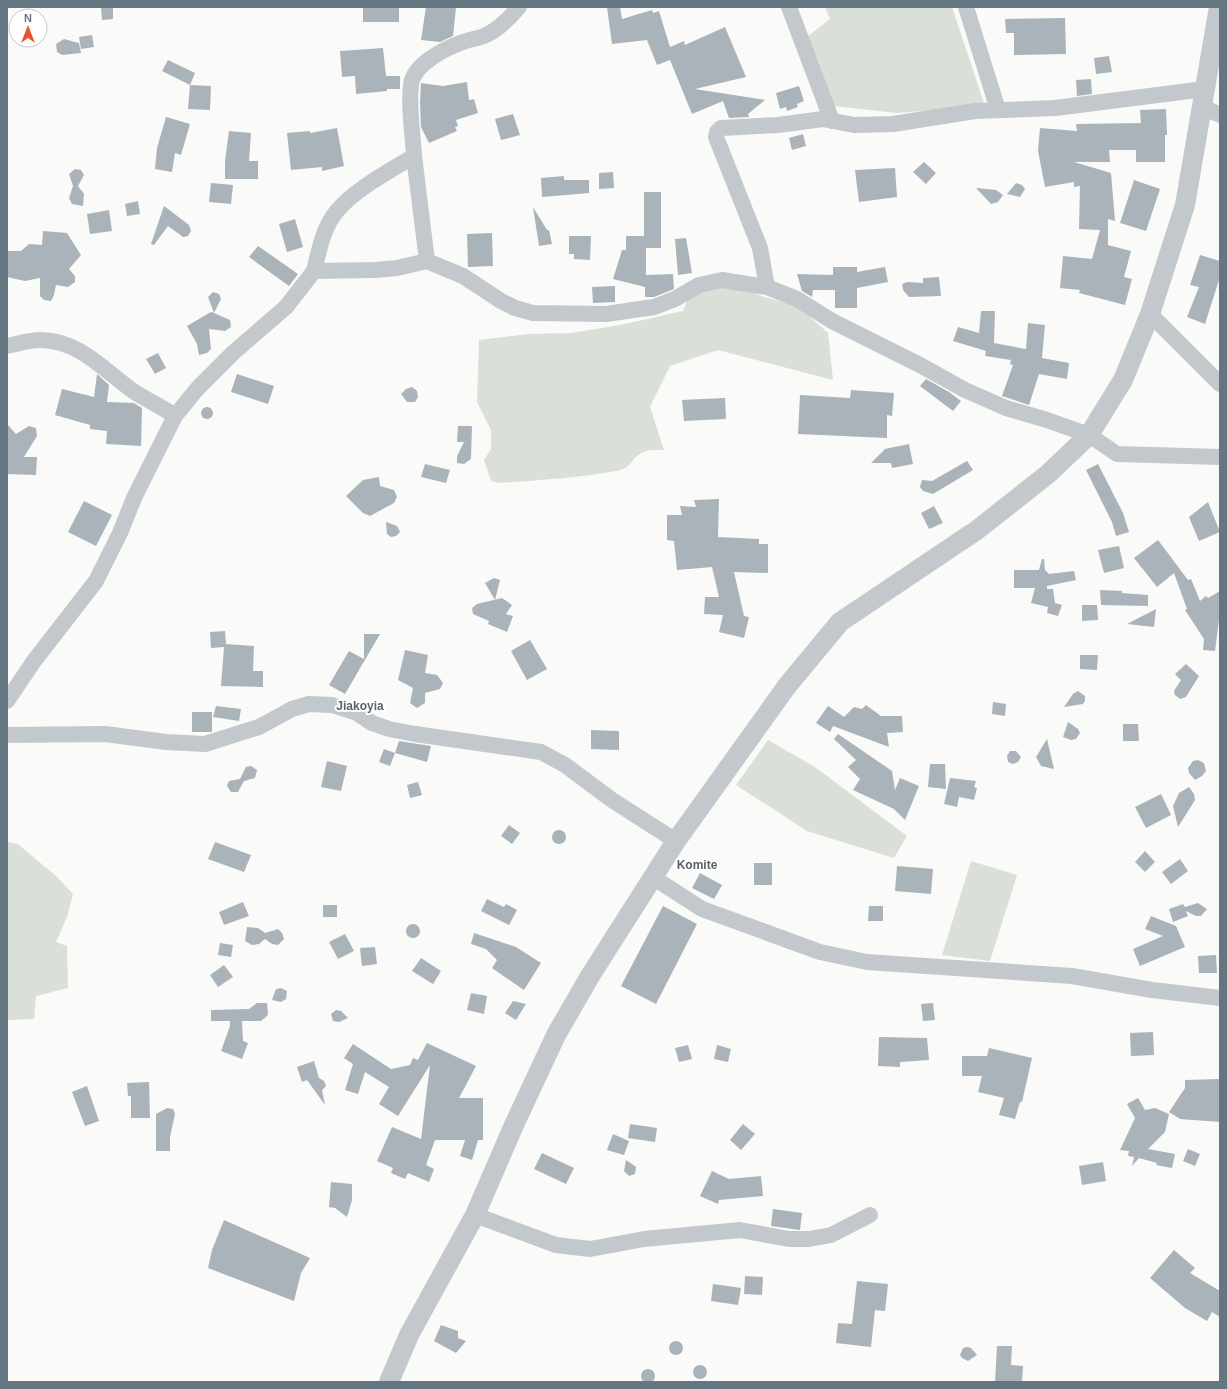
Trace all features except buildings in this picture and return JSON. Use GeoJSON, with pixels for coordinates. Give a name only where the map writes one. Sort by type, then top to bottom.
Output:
{"type":"FeatureCollection","features":[{"type":"Feature","properties":{"kind":"street"},"geometry":{"type":"LineString","coordinates":[[427,261],[414,156],[411,117],[411,84],[417,71],[443,50],[465,41],[483,37],[499,28],[519,7]]}},
{"type":"Feature","properties":{"kind":"street"},"geometry":{"type":"LineString","coordinates":[[790,7],[832,121]]}},
{"type":"Feature","properties":{"kind":"street"},"geometry":{"type":"LineString","coordinates":[[966,7],[998,110]]}},
{"type":"Feature","properties":{"kind":"street"},"geometry":{"type":"LineString","coordinates":[[389,1382],[409,1335],[475,1215],[514,1125],[556,1035],[590,976],[654,878],[676,841],[786,686],[840,622],[978,530],[1048,474],[1089,435],[1123,380],[1150,314],[1185,205],[1209,104],[1219,7]]}},
{"type":"Feature","properties":{"kind":"street"},"geometry":{"type":"LineString","coordinates":[[767,287],[760,248],[716,137],[717,132],[721,128],[778,125],[823,120],[854,125],[893,124],[975,111],[1209,104]]}},
{"type":"Feature","properties":{"kind":"street"},"geometry":{"type":"LineString","coordinates":[[7,701],[34,661],[96,581],[120,534],[134,498],[176,416],[197,388],[234,352],[286,307],[314,271],[325,234],[337,211],[374,181],[414,156]]}},
{"type":"Feature","properties":{"kind":"street"},"geometry":{"type":"LineString","coordinates":[[314,271],[375,270],[397,268],[427,261],[463,276],[500,301],[533,313],[606,314],[654,307],[675,299],[699,285],[722,280],[767,287],[797,299],[832,321],[920,365],[964,390],[1006,408],[1048,420],[1089,435],[1117,454],[1220,457]]}},
{"type":"Feature","properties":{"kind":"street"},"geometry":{"type":"LineString","coordinates":[[1150,314],[1220,384]]}},
{"type":"Feature","properties":{"kind":"street"},"geometry":{"type":"LineString","coordinates":[[7,346],[40,340],[58,342],[82,351],[109,370],[133,391],[176,416]]}},
{"type":"Feature","properties":{"kind":"street"},"geometry":{"type":"LineString","coordinates":[[7,735],[105,734],[166,742],[205,744],[259,727],[292,709],[308,704],[332,705],[357,713],[372,723],[389,729],[541,752],[565,764],[612,800],[676,841]]}},
{"type":"Feature","properties":{"kind":"street"},"geometry":{"type":"LineString","coordinates":[[654,878],[702,909],[820,952],[867,962],[1072,976],[1152,990],[1220,998]]}},
{"type":"Feature","properties":{"kind":"street"},"geometry":{"type":"LineString","coordinates":[[475,1215],[556,1245],[590,1249],[644,1239],[711,1231],[740,1230],[789,1239],[809,1239],[831,1235],[870,1215]]}},
{"type":"Feature","properties":{"kind":"shaded area"},"geometry":{"type":"Polygon","coordinates":[[[825,7],[952,7],[985,106],[897,113],[832,106],[803,40],[830,19],[825,7]]]}},
{"type":"Feature","properties":{"kind":"shaded area"},"geometry":{"type":"Polygon","coordinates":[[[726,282],[764,297],[798,306],[828,333],[833,380],[718,350],[670,366],[650,407],[664,450],[643,452],[628,466],[616,471],[544,480],[500,483],[491,481],[484,460],[491,449],[491,430],[477,402],[479,340],[528,334],[572,333],[625,324],[683,311],[691,290],[726,282]]]}},
{"type":"Feature","properties":{"kind":"shaded area"},"geometry":{"type":"Polygon","coordinates":[[[768,740],[815,767],[907,836],[894,858],[807,831],[736,785],[768,740]]]}},
{"type":"Feature","properties":{"kind":"shaded area"},"geometry":{"type":"Polygon","coordinates":[[[7,842],[18,844],[57,877],[73,894],[67,917],[56,942],[67,946],[68,988],[36,996],[34,1019],[7,1020],[7,842]]]}},
{"type":"Feature","properties":{"kind":"shaded area"},"geometry":{"type":"Polygon","coordinates":[[[971,861],[1017,875],[990,961],[942,955],[971,861]]]}},
{"type":"Feature","properties":{"kind":"district","name":"Jiakoyia"},"geometry":{"type":"Point","coordinates":[360,706]}},
{"type":"Feature","properties":{"kind":"district","name":"Komite"},"geometry":{"type":"Point","coordinates":[697,865]}}]}
